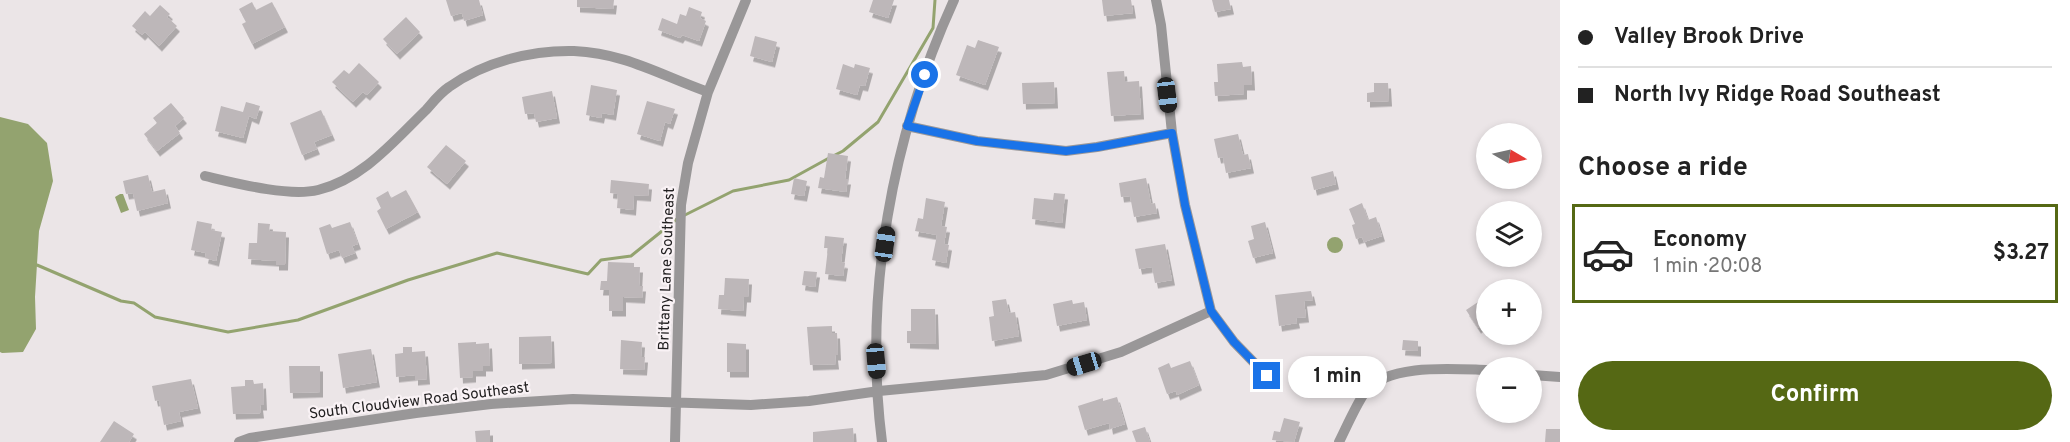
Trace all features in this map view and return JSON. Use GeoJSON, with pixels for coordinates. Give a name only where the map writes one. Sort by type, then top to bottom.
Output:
{"type":"FeatureCollection","features":[{"type":"Feature","properties":{"kind":"street","name":"Brittany Lane Southeast"},"geometry":{"type":"LineString","coordinates":[[675,442],[681,205],[688,162],[708,92],[746,0]]}},
{"type":"Feature","properties":{"kind":"street"},"geometry":{"type":"LineString","coordinates":[[882,442],[876,361],[878,302],[895,179],[907,126],[954,0]]}},
{"type":"Feature","properties":{"kind":"street"},"geometry":{"type":"LineString","coordinates":[[1156,0],[1161,25],[1172,133],[1185,205],[1211,311],[1234,342],[1267,376]]}},
{"type":"Feature","properties":{"kind":"street"},"geometry":{"type":"LineString","coordinates":[[205,176],[259,189],[289,191],[316,191],[340,183],[372,163],[448,87],[490,65],[527,54],[574,51],[609,55],[637,62],[708,92]]}},
{"type":"Feature","properties":{"kind":"street"},"geometry":{"type":"LineString","coordinates":[[907,126],[977,141],[1066,151],[1172,133]]}},
{"type":"Feature","properties":{"kind":"street","name":"South Cloudview Road Southeast"},"geometry":{"type":"LineString","coordinates":[[239,442],[261,436],[491,404],[573,399],[751,405],[1046,375],[1121,352],[1211,311]]}},
{"type":"Feature","properties":{"kind":"street"},"geometry":{"type":"LineString","coordinates":[[1339,442],[1366,391],[1384,378],[1418,371],[1476,370]]}},
{"type":"Feature","properties":{"kind":"street"},"geometry":{"type":"LineString","coordinates":[[1542,375],[1560,376]]}},
{"type":"Feature","properties":{"kind":"shaded area"},"geometry":{"type":"Polygon","coordinates":[[[0,117],[28,124],[47,143],[53,181],[39,231],[35,297],[36,329],[23,352],[0,352],[0,117]]]}},
{"type":"Feature","properties":{"kind":"shaded area"},"geometry":{"type":"Polygon","coordinates":[[[123,194],[129,210],[121,213],[115,197],[123,194]]]}},
{"type":"Feature","properties":{"kind":"shaded area"},"geometry":{"type":"Polygon","coordinates":[[[1335,237],[1341,239],[1343,245],[1341,251],[1335,253],[1329,251],[1327,245],[1329,239],[1335,237]]]}},
{"type":"Feature","properties":{"kind":"building"},"geometry":{"type":"Polygon","coordinates":[[[446,0],[479,0],[483,15],[464,21],[462,13],[451,16],[446,0]]]}},
{"type":"Feature","properties":{"kind":"building"},"geometry":{"type":"Polygon","coordinates":[[[577,0],[614,0],[613,9],[577,7],[577,0]]]}},
{"type":"Feature","properties":{"kind":"building"},"geometry":{"type":"Polygon","coordinates":[[[873,0],[894,0],[888,18],[869,12],[873,0]]]}},
{"type":"Feature","properties":{"kind":"building"},"geometry":{"type":"Polygon","coordinates":[[[1102,0],[1131,0],[1133,13],[1104,16],[1102,0]]]}},
{"type":"Feature","properties":{"kind":"building"},"geometry":{"type":"Polygon","coordinates":[[[1212,0],[1229,0],[1231,9],[1215,12],[1212,0]]]}},
{"type":"Feature","properties":{"kind":"building"},"geometry":{"type":"Polygon","coordinates":[[[252,2],[256,10],[272,2],[285,27],[252,44],[242,24],[246,22],[239,9],[252,2]]]}},
{"type":"Feature","properties":{"kind":"building"},"geometry":{"type":"Polygon","coordinates":[[[160,5],[170,14],[167,17],[177,26],[159,46],[145,32],[142,35],[132,26],[145,11],[150,16],[160,5]]]}},
{"type":"Feature","properties":{"kind":"building"},"geometry":{"type":"Polygon","coordinates":[[[689,7],[702,12],[700,18],[706,21],[699,41],[682,35],[680,38],[658,30],[662,18],[677,24],[680,14],[686,16],[689,7]]]}},
{"type":"Feature","properties":{"kind":"building"},"geometry":{"type":"Polygon","coordinates":[[[406,17],[420,32],[397,54],[383,39],[406,17]]]}},
{"type":"Feature","properties":{"kind":"building"},"geometry":{"type":"Polygon","coordinates":[[[755,36],[777,42],[772,62],[750,56],[755,36]]]}},
{"type":"Feature","properties":{"kind":"building"},"geometry":{"type":"Polygon","coordinates":[[[978,40],[999,47],[985,85],[956,75],[967,45],[975,48],[978,40]]]}},
{"type":"Feature","properties":{"kind":"building"},"geometry":{"type":"Polygon","coordinates":[[[1242,62],[1243,67],[1251,66],[1252,85],[1244,85],[1244,94],[1215,96],[1214,82],[1218,82],[1217,64],[1242,62]]]}},
{"type":"Feature","properties":{"kind":"building"},"geometry":{"type":"Polygon","coordinates":[[[359,63],[379,82],[367,95],[363,92],[353,102],[332,82],[344,70],[349,74],[359,63]]]}},
{"type":"Feature","properties":{"kind":"building"},"geometry":{"type":"Polygon","coordinates":[[[843,64],[854,68],[855,64],[870,68],[865,86],[860,85],[857,95],[836,89],[843,64]]]}},
{"type":"Feature","properties":{"kind":"building"},"geometry":{"type":"Polygon","coordinates":[[[1124,71],[1125,82],[1139,81],[1141,114],[1111,116],[1107,72],[1124,71]]]}},
{"type":"Feature","properties":{"kind":"building"},"geometry":{"type":"Polygon","coordinates":[[[1054,82],[1055,103],[1023,104],[1022,83],[1054,82]]]}},
{"type":"Feature","properties":{"kind":"building"},"geometry":{"type":"Polygon","coordinates":[[[1374,83],[1388,83],[1389,101],[1367,102],[1367,93],[1374,92],[1374,83]]]}},
{"type":"Feature","properties":{"kind":"building"},"geometry":{"type":"Polygon","coordinates":[[[591,85],[617,90],[613,115],[602,113],[601,118],[586,115],[591,85]]]}},
{"type":"Feature","properties":{"kind":"building"},"geometry":{"type":"Polygon","coordinates":[[[552,91],[557,118],[536,122],[534,113],[525,114],[522,97],[552,91]]]}},
{"type":"Feature","properties":{"kind":"building"},"geometry":{"type":"Polygon","coordinates":[[[647,101],[675,109],[670,124],[665,122],[660,141],[637,134],[647,101]]]}},
{"type":"Feature","properties":{"kind":"building"},"geometry":{"type":"Polygon","coordinates":[[[246,102],[260,106],[256,119],[249,116],[243,138],[215,131],[221,106],[243,112],[246,102]]]}},
{"type":"Feature","properties":{"kind":"building"},"geometry":{"type":"Polygon","coordinates":[[[171,103],[184,118],[175,126],[180,133],[157,151],[144,134],[157,123],[153,118],[171,103]]]}},
{"type":"Feature","properties":{"kind":"building"},"geometry":{"type":"Polygon","coordinates":[[[321,110],[332,135],[314,142],[317,149],[302,155],[290,123],[321,110]]]}},
{"type":"Feature","properties":{"kind":"building"},"geometry":{"type":"Polygon","coordinates":[[[1238,134],[1243,155],[1248,154],[1251,168],[1226,173],[1223,157],[1218,158],[1214,139],[1238,134]]]}},
{"type":"Feature","properties":{"kind":"building"},"geometry":{"type":"Polygon","coordinates":[[[446,145],[466,161],[447,184],[427,167],[446,145]]]}},
{"type":"Feature","properties":{"kind":"building"},"geometry":{"type":"Polygon","coordinates":[[[828,153],[848,156],[846,192],[818,188],[820,177],[824,178],[828,153]]]}},
{"type":"Feature","properties":{"kind":"building"},"geometry":{"type":"Polygon","coordinates":[[[1333,171],[1336,184],[1314,190],[1311,177],[1333,171]]]}},
{"type":"Feature","properties":{"kind":"building"},"geometry":{"type":"Polygon","coordinates":[[[148,175],[152,192],[165,189],[168,203],[137,211],[133,193],[126,194],[123,181],[148,175]]]}},
{"type":"Feature","properties":{"kind":"building"},"geometry":{"type":"Polygon","coordinates":[[[794,178],[807,181],[804,196],[791,194],[794,178]]]}},
{"type":"Feature","properties":{"kind":"building"},"geometry":{"type":"Polygon","coordinates":[[[1146,178],[1151,204],[1155,203],[1157,213],[1134,217],[1130,196],[1121,197],[1119,183],[1146,178]]]}},
{"type":"Feature","properties":{"kind":"building"},"geometry":{"type":"Polygon","coordinates":[[[611,180],[649,184],[648,196],[634,195],[633,210],[617,208],[618,194],[610,193],[611,180]]]}},
{"type":"Feature","properties":{"kind":"building"},"geometry":{"type":"Polygon","coordinates":[[[406,190],[418,212],[386,229],[377,211],[381,208],[376,198],[388,191],[391,198],[406,190]]]}},
{"type":"Feature","properties":{"kind":"building"},"geometry":{"type":"Polygon","coordinates":[[[1054,193],[1065,194],[1062,223],[1032,219],[1034,198],[1053,200],[1054,193]]]}},
{"type":"Feature","properties":{"kind":"building"},"geometry":{"type":"Polygon","coordinates":[[[926,198],[945,202],[941,226],[947,227],[944,244],[949,245],[946,263],[932,260],[937,235],[915,231],[918,218],[923,219],[926,198]]]}},
{"type":"Feature","properties":{"kind":"building"},"geometry":{"type":"Polygon","coordinates":[[[1362,203],[1368,220],[1376,217],[1382,236],[1364,242],[1362,237],[1356,239],[1352,225],[1355,224],[1349,209],[1362,203]]]}},
{"type":"Feature","properties":{"kind":"building"},"geometry":{"type":"Polygon","coordinates":[[[197,221],[212,224],[211,230],[222,232],[216,261],[205,258],[206,253],[191,250],[197,221]]]}},
{"type":"Feature","properties":{"kind":"building"},"geometry":{"type":"Polygon","coordinates":[[[350,222],[358,244],[352,246],[355,253],[342,258],[339,250],[327,254],[319,228],[330,224],[332,228],[350,222]]]}},
{"type":"Feature","properties":{"kind":"building"},"geometry":{"type":"Polygon","coordinates":[[[1265,222],[1273,253],[1253,258],[1248,241],[1254,239],[1251,226],[1265,222]]]}},
{"type":"Feature","properties":{"kind":"building"},"geometry":{"type":"Polygon","coordinates":[[[258,223],[270,224],[269,231],[286,232],[285,265],[276,265],[276,261],[248,259],[249,243],[257,243],[258,223]]]}},
{"type":"Feature","properties":{"kind":"building"},"geometry":{"type":"Polygon","coordinates":[[[825,236],[844,238],[841,262],[845,263],[843,276],[825,274],[828,248],[824,248],[825,236]]]}},
{"type":"Feature","properties":{"kind":"building"},"geometry":{"type":"Polygon","coordinates":[[[1165,244],[1172,280],[1155,283],[1152,267],[1139,269],[1135,249],[1165,244]]]}},
{"type":"Feature","properties":{"kind":"building"},"geometry":{"type":"Polygon","coordinates":[[[608,262],[634,263],[634,267],[640,267],[639,286],[643,286],[642,298],[623,297],[623,311],[609,311],[609,290],[600,290],[601,281],[607,281],[608,262]]]}},
{"type":"Feature","properties":{"kind":"building"},"geometry":{"type":"Polygon","coordinates":[[[804,271],[817,272],[815,287],[802,285],[804,271]]]}},
{"type":"Feature","properties":{"kind":"building"},"geometry":{"type":"Polygon","coordinates":[[[725,278],[749,279],[748,297],[744,297],[743,311],[718,309],[719,295],[724,295],[725,278]]]}},
{"type":"Feature","properties":{"kind":"building"},"geometry":{"type":"Polygon","coordinates":[[[1311,291],[1313,300],[1304,301],[1306,317],[1296,318],[1297,323],[1279,326],[1275,295],[1311,291]]]}},
{"type":"Feature","properties":{"kind":"building"},"geometry":{"type":"Polygon","coordinates":[[[1006,299],[1009,313],[1015,312],[1019,336],[992,341],[989,317],[994,316],[992,301],[1006,299]]]}},
{"type":"Feature","properties":{"kind":"building"},"geometry":{"type":"Polygon","coordinates":[[[1072,300],[1073,304],[1084,302],[1087,320],[1057,326],[1053,304],[1072,300]]]}},
{"type":"Feature","properties":{"kind":"building"},"geometry":{"type":"Polygon","coordinates":[[[1476,303],[1476,325],[1466,310],[1476,303]]]}},
{"type":"Feature","properties":{"kind":"building"},"geometry":{"type":"Polygon","coordinates":[[[911,309],[935,309],[936,344],[907,343],[907,331],[911,331],[911,309]]]}},
{"type":"Feature","properties":{"kind":"building"},"geometry":{"type":"Polygon","coordinates":[[[832,326],[832,333],[837,333],[836,364],[810,365],[807,327],[832,326]]]}},
{"type":"Feature","properties":{"kind":"building"},"geometry":{"type":"Polygon","coordinates":[[[551,336],[552,363],[519,364],[519,337],[551,336]]]}},
{"type":"Feature","properties":{"kind":"building"},"geometry":{"type":"Polygon","coordinates":[[[621,340],[642,342],[641,357],[645,357],[644,370],[620,369],[621,340]]]}},
{"type":"Feature","properties":{"kind":"building"},"geometry":{"type":"Polygon","coordinates":[[[1403,340],[1418,341],[1418,351],[1402,350],[1403,340]]]}},
{"type":"Feature","properties":{"kind":"building"},"geometry":{"type":"Polygon","coordinates":[[[476,342],[476,344],[489,343],[490,366],[483,366],[483,371],[473,371],[473,377],[460,378],[458,343],[476,342]]]}},
{"type":"Feature","properties":{"kind":"building"},"geometry":{"type":"Polygon","coordinates":[[[727,343],[746,344],[746,372],[727,372],[727,343]]]}},
{"type":"Feature","properties":{"kind":"building"},"geometry":{"type":"Polygon","coordinates":[[[403,347],[412,347],[412,352],[425,351],[427,379],[415,380],[415,375],[396,377],[395,354],[403,353],[403,347]]]}},
{"type":"Feature","properties":{"kind":"building"},"geometry":{"type":"Polygon","coordinates":[[[371,349],[377,382],[343,388],[338,354],[371,349]]]}},
{"type":"Feature","properties":{"kind":"building"},"geometry":{"type":"Polygon","coordinates":[[[1190,361],[1199,385],[1177,395],[1176,391],[1167,394],[1158,368],[1169,363],[1171,368],[1190,361]]]}},
{"type":"Feature","properties":{"kind":"building"},"geometry":{"type":"Polygon","coordinates":[[[289,366],[320,366],[320,392],[290,393],[289,366]]]}},
{"type":"Feature","properties":{"kind":"building"},"geometry":{"type":"Polygon","coordinates":[[[191,379],[198,408],[179,412],[181,421],[164,425],[159,400],[155,401],[152,386],[191,379]]]}},
{"type":"Feature","properties":{"kind":"building"},"geometry":{"type":"Polygon","coordinates":[[[245,380],[253,380],[254,384],[263,383],[264,405],[260,405],[261,413],[233,414],[231,387],[245,386],[245,380]]]}},
{"type":"Feature","properties":{"kind":"building"},"geometry":{"type":"Polygon","coordinates":[[[1117,397],[1125,424],[1110,429],[1109,423],[1085,430],[1078,406],[1103,398],[1103,401],[1117,397]]]}},
{"type":"Feature","properties":{"kind":"building"},"geometry":{"type":"Polygon","coordinates":[[[1284,418],[1300,422],[1294,442],[1272,440],[1274,431],[1280,432],[1284,418]]]}},
{"type":"Feature","properties":{"kind":"building"},"geometry":{"type":"Polygon","coordinates":[[[114,421],[134,434],[129,442],[100,442],[114,421]]]}},
{"type":"Feature","properties":{"kind":"building"},"geometry":{"type":"Polygon","coordinates":[[[1145,427],[1150,442],[1136,442],[1132,431],[1145,427]]]}},
{"type":"Feature","properties":{"kind":"building"},"geometry":{"type":"Polygon","coordinates":[[[853,428],[854,442],[813,442],[813,432],[853,428]]]}},
{"type":"Feature","properties":{"kind":"building"},"geometry":{"type":"Polygon","coordinates":[[[1546,429],[1560,429],[1560,442],[1545,442],[1546,429]]]}},
{"type":"Feature","properties":{"kind":"building"},"geometry":{"type":"Polygon","coordinates":[[[490,430],[490,442],[476,442],[475,431],[490,430]]]}},
{"type":"Feature","properties":{"kind":"waterway"},"geometry":{"type":"LineString","coordinates":[[835,155],[878,122],[933,28],[935,0]]}},
{"type":"Feature","properties":{"kind":"waterway"},"geometry":{"type":"LineString","coordinates":[[683,216],[733,191],[789,180],[829,158]]}},
{"type":"Feature","properties":{"kind":"waterway"},"geometry":{"type":"LineString","coordinates":[[37,265],[121,301],[134,303],[155,317],[228,332],[298,320],[408,280],[497,253],[588,274],[601,260],[631,256],[677,219]]}},
{"type":"Feature","properties":{"kind":"route"},"geometry":{"type":"LineString","coordinates":[[925,75],[907,126],[977,141],[1066,151],[1172,133],[1182,178],[1185,205],[1211,311],[1234,342],[1267,376]]}}]}
